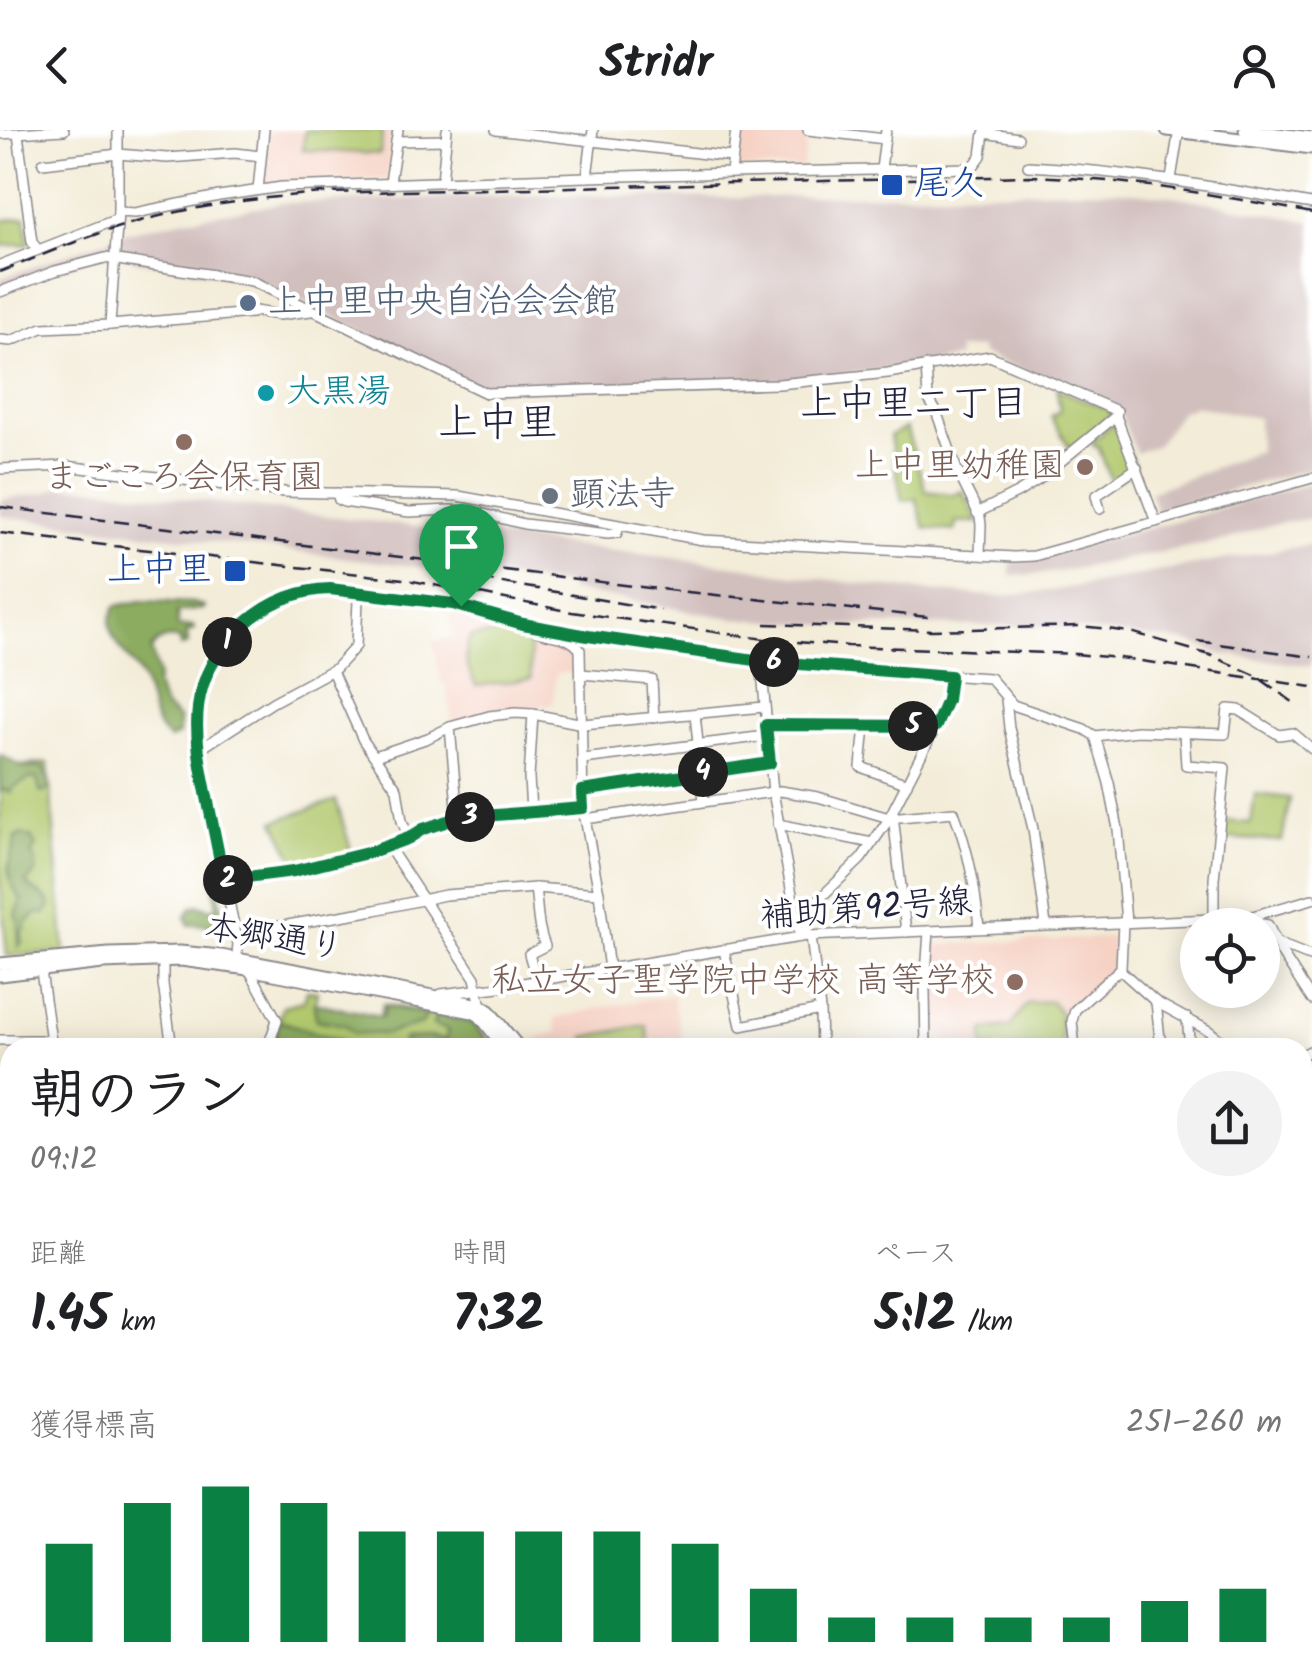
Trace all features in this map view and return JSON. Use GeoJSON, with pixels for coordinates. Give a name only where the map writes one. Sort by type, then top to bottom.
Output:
{"type":"FeatureCollection","features":[{"type":"Feature","properties":{"kind":"main road"},"geometry":{"type":"LineString","coordinates":[[1167,130],[1312,148]]}},
{"type":"Feature","properties":{"kind":"main road"},"geometry":{"type":"LineString","coordinates":[[1246,130],[1312,138]]}},
{"type":"Feature","properties":{"kind":"main road","name":"本郷通り"},"geometry":{"type":"LineString","coordinates":[[0,964],[180,952],[477,1014],[508,1038]]}},
{"type":"Feature","properties":{"kind":"main road","name":"本郷通り"},"geometry":{"type":"LineString","coordinates":[[0,975],[163,960],[240,965],[462,1001],[479,996],[500,1038]]}},
{"type":"Feature","properties":{"kind":"street"},"geometry":{"type":"LineString","coordinates":[[0,134],[64,130]]}},
{"type":"Feature","properties":{"kind":"street"},"geometry":{"type":"LineString","coordinates":[[110,326],[118,130]]}},
{"type":"Feature","properties":{"kind":"street"},"geometry":{"type":"LineString","coordinates":[[258,190],[264,130]]}},
{"type":"Feature","properties":{"kind":"street"},"geometry":{"type":"LineString","coordinates":[[496,130],[592,136],[732,157]]}},
{"type":"Feature","properties":{"kind":"street"},"geometry":{"type":"LineString","coordinates":[[731,173],[736,130]]}},
{"type":"Feature","properties":{"kind":"street"},"geometry":{"type":"LineString","coordinates":[[808,130],[885,135],[881,169]]}},
{"type":"Feature","properties":{"kind":"street"},"geometry":{"type":"LineString","coordinates":[[1171,178],[1179,131]]}},
{"type":"Feature","properties":{"kind":"street"},"geometry":{"type":"LineString","coordinates":[[0,265],[116,216],[258,190],[390,182],[972,168],[981,156],[984,133],[1018,138]]}},
{"type":"Feature","properties":{"kind":"street"},"geometry":{"type":"LineString","coordinates":[[18,134],[32,242],[38,250]]}},
{"type":"Feature","properties":{"kind":"street"},"geometry":{"type":"LineString","coordinates":[[390,182],[397,135],[447,135],[442,182]]}},
{"type":"Feature","properties":{"kind":"street"},"geometry":{"type":"LineString","coordinates":[[587,177],[592,136]]}},
{"type":"Feature","properties":{"kind":"street"},"geometry":{"type":"LineString","coordinates":[[42,163],[118,154],[168,158],[235,153],[261,156]]}},
{"type":"Feature","properties":{"kind":"street"},"geometry":{"type":"LineString","coordinates":[[1028,166],[1171,178],[1312,204]]}},
{"type":"Feature","properties":{"kind":"street"},"geometry":{"type":"LineString","coordinates":[[0,292],[105,258],[252,281],[486,393],[779,384],[990,356],[1117,410],[1156,522]]}},
{"type":"Feature","properties":{"kind":"street"},"geometry":{"type":"LineString","coordinates":[[0,340],[12,340],[42,328],[314,310]]}},
{"type":"Feature","properties":{"kind":"street"},"geometry":{"type":"LineString","coordinates":[[926,366],[928,398],[982,525],[980,554]]}},
{"type":"Feature","properties":{"kind":"street"},"geometry":{"type":"LineString","coordinates":[[977,513],[1038,480],[1116,416]]}},
{"type":"Feature","properties":{"kind":"street"},"geometry":{"type":"LineString","coordinates":[[0,469],[65,466],[284,492],[469,497],[619,526],[741,544],[1034,556],[1312,478]]}},
{"type":"Feature","properties":{"kind":"street"},"geometry":{"type":"LineString","coordinates":[[1100,509],[1096,496],[1137,468]]}},
{"type":"Feature","properties":{"kind":"street"},"geometry":{"type":"LineString","coordinates":[[337,492],[338,499],[344,502],[409,512],[450,510],[608,534],[617,533],[619,526]]}},
{"type":"Feature","properties":{"kind":"street"},"geometry":{"type":"LineString","coordinates":[[462,602],[473,513]]}},
{"type":"Feature","properties":{"kind":"street"},"geometry":{"type":"LineString","coordinates":[[272,1038],[277,1020],[240,965],[195,730],[206,677],[237,631],[279,601],[307,590],[462,602],[523,624],[762,661],[990,678],[1013,705],[1095,736],[1136,731],[1225,734],[1228,709],[1239,710],[1280,735],[1292,733],[1312,749]]}},
{"type":"Feature","properties":{"kind":"street"},"geometry":{"type":"LineString","coordinates":[[197,751],[273,702],[332,671],[356,646],[358,600]]}},
{"type":"Feature","properties":{"kind":"street"},"geometry":{"type":"LineString","coordinates":[[523,624],[535,632],[575,643],[580,650],[582,791],[609,969]]}},
{"type":"Feature","properties":{"kind":"street"},"geometry":{"type":"LineString","coordinates":[[762,661],[773,792],[806,937],[820,1010],[821,1038]]}},
{"type":"Feature","properties":{"kind":"street"},"geometry":{"type":"LineString","coordinates":[[332,671],[354,724],[397,789],[409,838]]}},
{"type":"Feature","properties":{"kind":"street"},"geometry":{"type":"LineString","coordinates":[[581,674],[652,680],[654,718]]}},
{"type":"Feature","properties":{"kind":"street"},"geometry":{"type":"LineString","coordinates":[[806,937],[807,920],[815,903],[861,859],[892,816],[947,700],[950,676]]}},
{"type":"Feature","properties":{"kind":"street"},"geometry":{"type":"LineString","coordinates":[[1006,699],[1016,763],[1033,830],[1046,926]]}},
{"type":"Feature","properties":{"kind":"street"},"geometry":{"type":"LineString","coordinates":[[376,756],[489,716],[533,714],[583,724],[764,707]]}},
{"type":"Feature","properties":{"kind":"street"},"geometry":{"type":"LineString","coordinates":[[532,812],[533,714]]}},
{"type":"Feature","properties":{"kind":"street"},"geometry":{"type":"LineString","coordinates":[[695,714],[704,801]]}},
{"type":"Feature","properties":{"kind":"street"},"geometry":{"type":"LineString","coordinates":[[864,726],[861,767],[907,784]]}},
{"type":"Feature","properties":{"kind":"street"},"geometry":{"type":"LineString","coordinates":[[583,759],[766,731],[936,726]]}},
{"type":"Feature","properties":{"kind":"street"},"geometry":{"type":"LineString","coordinates":[[450,727],[458,818]]}},
{"type":"Feature","properties":{"kind":"street"},"geometry":{"type":"LineString","coordinates":[[1184,733],[1186,765],[1226,768],[1214,908]]}},
{"type":"Feature","properties":{"kind":"street"},"geometry":{"type":"LineString","coordinates":[[1074,1038],[1075,1010],[1120,970],[1123,947],[1118,828],[1095,736]]}},
{"type":"Feature","properties":{"kind":"street"},"geometry":{"type":"LineString","coordinates":[[582,791],[770,763]]}},
{"type":"Feature","properties":{"kind":"street"},"geometry":{"type":"LineString","coordinates":[[224,880],[294,871],[388,846],[458,818],[532,812],[584,813],[773,792],[818,797],[892,816],[954,812],[968,850],[979,928]]}},
{"type":"Feature","properties":{"kind":"street"},"geometry":{"type":"LineString","coordinates":[[892,816],[906,932]]}},
{"type":"Feature","properties":{"kind":"street"},"geometry":{"type":"LineString","coordinates":[[778,824],[872,843]]}},
{"type":"Feature","properties":{"kind":"street"},"geometry":{"type":"LineString","coordinates":[[388,846],[473,974],[479,996]]}},
{"type":"Feature","properties":{"kind":"street"},"geometry":{"type":"LineString","coordinates":[[535,888],[537,928],[545,946],[530,954],[537,981]]}},
{"type":"Feature","properties":{"kind":"street"},"geometry":{"type":"LineString","coordinates":[[276,927],[422,898],[501,889],[599,893]]}},
{"type":"Feature","properties":{"kind":"street"},"geometry":{"type":"LineString","coordinates":[[1278,908],[1312,898]]}},
{"type":"Feature","properties":{"kind":"street","name":"補助第92号線"},"geometry":{"type":"LineString","coordinates":[[434,995],[479,996],[499,987],[806,937],[1180,920]]}},
{"type":"Feature","properties":{"kind":"street"},"geometry":{"type":"LineString","coordinates":[[926,1038],[929,930]]}},
{"type":"Feature","properties":{"kind":"street"},"geometry":{"type":"LineString","coordinates":[[1280,944],[1312,957]]}},
{"type":"Feature","properties":{"kind":"street"},"geometry":{"type":"LineString","coordinates":[[1280,948],[1312,1000]]}},
{"type":"Feature","properties":{"kind":"street"},"geometry":{"type":"LineString","coordinates":[[724,950],[740,1026],[820,1010]]}},
{"type":"Feature","properties":{"kind":"street"},"geometry":{"type":"LineString","coordinates":[[163,960],[171,1038]]}},
{"type":"Feature","properties":{"kind":"street"},"geometry":{"type":"LineString","coordinates":[[1120,970],[1156,1002],[1216,1038]]}},
{"type":"Feature","properties":{"kind":"street"},"geometry":{"type":"LineString","coordinates":[[41,971],[51,1038]]}},
{"type":"Feature","properties":{"kind":"street"},"geometry":{"type":"LineString","coordinates":[[444,1006],[462,1001]]}},
{"type":"Feature","properties":{"kind":"street"},"geometry":{"type":"LineString","coordinates":[[1156,1002],[1160,1038]]}},
{"type":"Feature","properties":{"kind":"street"},"geometry":{"type":"LineString","coordinates":[[1187,1018],[1189,1038]]}},
{"type":"Feature","properties":{"kind":"shaded area"},"geometry":{"type":"Polygon","coordinates":[[[270,130],[394,130],[388,179],[263,185],[270,130]]]}},
{"type":"Feature","properties":{"kind":"shaded area"},"geometry":{"type":"Polygon","coordinates":[[[741,130],[808,134],[803,168],[738,169],[741,130]]]}},
{"type":"Feature","properties":{"kind":"shaded area"},"geometry":{"type":"Polygon","coordinates":[[[1077,190],[1179,197],[1312,222],[1312,468],[1156,511],[1150,492],[1259,451],[1258,418],[1196,406],[1181,411],[1157,445],[1136,453],[1118,407],[982,354],[980,348],[956,350],[958,358],[885,370],[779,380],[487,391],[261,282],[132,260],[131,254],[101,255],[0,290],[0,279],[125,233],[282,203],[549,195],[729,198],[1077,190]]]}},
{"type":"Feature","properties":{"kind":"shaded area"},"geometry":{"type":"Polygon","coordinates":[[[1312,483],[1312,518],[1271,525],[1226,540],[1052,573],[1010,576],[1011,562],[1038,559],[1312,483]]]}},
{"type":"Feature","properties":{"kind":"shaded area"},"geometry":{"type":"Polygon","coordinates":[[[59,487],[98,488],[972,595],[1006,596],[1056,590],[1312,544],[1312,666],[1221,654],[1168,639],[1043,626],[825,625],[731,618],[568,590],[568,585],[0,516],[0,500],[59,487]]]}},
{"type":"Feature","properties":{"kind":"shaded area"},"geometry":{"type":"Polygon","coordinates":[[[451,611],[478,615],[569,643],[577,654],[578,673],[556,673],[553,704],[452,722],[433,642],[454,638],[451,611]]]}},
{"type":"Feature","properties":{"kind":"shaded area","name":"私立女子聖学院中学校 高等学校"},"geometry":{"type":"Polygon","coordinates":[[[1119,937],[1118,968],[1067,1013],[1071,1038],[928,1038],[932,945],[1119,937]]]}},
{"type":"Feature","properties":{"kind":"shaded area"},"geometry":{"type":"Polygon","coordinates":[[[672,995],[682,1038],[539,1038],[558,1032],[554,1019],[672,995]]]}},
{"type":"Feature","properties":{"kind":"green space"},"geometry":{"type":"Polygon","coordinates":[[[305,130],[383,130],[380,154],[303,150],[305,130]]]}},
{"type":"Feature","properties":{"kind":"green space"},"geometry":{"type":"Polygon","coordinates":[[[25,217],[29,244],[0,246],[0,221],[25,217]]]}},
{"type":"Feature","properties":{"kind":"green space"},"geometry":{"type":"Polygon","coordinates":[[[1057,389],[1112,411],[1071,450],[1051,417],[1060,411],[1057,389]]]}},
{"type":"Feature","properties":{"kind":"green space"},"geometry":{"type":"Polygon","coordinates":[[[1113,423],[1117,424],[1135,468],[1112,483],[1098,446],[1092,442],[1113,423]]]}},
{"type":"Feature","properties":{"kind":"green space"},"geometry":{"type":"Polygon","coordinates":[[[906,428],[926,491],[953,495],[963,491],[978,522],[956,522],[955,531],[925,528],[916,499],[902,501],[890,436],[906,428]]]}},
{"type":"Feature","properties":{"kind":"green space"},"geometry":{"type":"Polygon","coordinates":[[[141,601],[204,606],[177,612],[178,627],[193,626],[194,630],[187,632],[188,644],[181,646],[180,640],[167,639],[151,650],[159,695],[179,719],[179,735],[169,739],[155,721],[140,675],[111,630],[110,620],[116,606],[141,601]]]}},
{"type":"Feature","properties":{"kind":"green space"},"geometry":{"type":"Polygon","coordinates":[[[516,631],[529,635],[531,679],[476,686],[466,655],[471,637],[516,631]]]}},
{"type":"Feature","properties":{"kind":"green space"},"geometry":{"type":"Polygon","coordinates":[[[0,755],[24,768],[43,767],[51,787],[42,793],[37,779],[32,778],[11,792],[0,789],[0,755]]]}},
{"type":"Feature","properties":{"kind":"green space"},"geometry":{"type":"Polygon","coordinates":[[[0,758],[20,766],[48,763],[65,952],[7,956],[0,883],[0,758]]]}},
{"type":"Feature","properties":{"kind":"green space"},"geometry":{"type":"Polygon","coordinates":[[[1255,794],[1290,798],[1282,841],[1220,838],[1222,821],[1251,823],[1255,794]]]}},
{"type":"Feature","properties":{"kind":"green space"},"geometry":{"type":"Polygon","coordinates":[[[336,800],[352,853],[298,868],[275,821],[336,800]]]}},
{"type":"Feature","properties":{"kind":"green space"},"geometry":{"type":"Polygon","coordinates":[[[21,834],[31,837],[36,846],[31,854],[36,872],[26,883],[51,906],[45,914],[37,913],[26,923],[18,947],[16,916],[21,899],[9,869],[15,838],[21,834]]]}},
{"type":"Feature","properties":{"kind":"green space"},"geometry":{"type":"Polygon","coordinates":[[[214,874],[225,919],[221,926],[189,925],[186,916],[192,907],[217,907],[214,874]]]}},
{"type":"Feature","properties":{"kind":"green space"},"geometry":{"type":"Polygon","coordinates":[[[307,990],[317,992],[315,1003],[380,1016],[383,1004],[474,1022],[487,1038],[273,1038],[283,1006],[304,1001],[307,990]]]}},
{"type":"Feature","properties":{"kind":"green space"},"geometry":{"type":"Polygon","coordinates":[[[1051,1001],[1060,1012],[1061,1038],[984,1038],[984,1030],[1010,1027],[1027,1003],[1051,1001]]]}},
{"type":"Feature","properties":{"kind":"green space"},"geometry":{"type":"Polygon","coordinates":[[[314,1003],[382,1017],[386,1006],[426,1017],[422,1024],[385,1034],[354,1033],[345,1025],[316,1020],[314,1003]]]}},
{"type":"Feature","properties":{"kind":"green space"},"geometry":{"type":"Polygon","coordinates":[[[436,1015],[471,1022],[485,1038],[446,1038],[448,1030],[433,1025],[436,1015]]]}},
{"type":"Feature","properties":{"kind":"green space"},"geometry":{"type":"Polygon","coordinates":[[[280,1021],[332,1038],[274,1038],[280,1021]]]}},
{"type":"Feature","properties":{"kind":"green space"},"geometry":{"type":"Polygon","coordinates":[[[646,1025],[648,1038],[585,1038],[646,1025]]]}},
{"type":"Feature","properties":{"kind":"railway"},"geometry":{"type":"LineString","coordinates":[[0,272],[101,233],[167,214],[323,193],[1030,176],[1172,189],[1312,213]]}},
{"type":"Feature","properties":{"kind":"railway"},"geometry":{"type":"LineString","coordinates":[[0,507],[649,588],[928,617]]}},
{"type":"Feature","properties":{"kind":"railway"},"geometry":{"type":"LineString","coordinates":[[0,533],[403,579],[572,612],[772,640],[1076,654],[1312,687]]}},
{"type":"Feature","properties":{"kind":"railway"},"geometry":{"type":"LineString","coordinates":[[479,579],[661,610]]}},
{"type":"Feature","properties":{"kind":"railway"},"geometry":{"type":"LineString","coordinates":[[765,624],[932,630],[1080,626],[1108,629],[1210,655],[1255,675],[1297,705]]}},
{"type":"Feature","properties":{"kind":"railway"},"geometry":{"type":"LineString","coordinates":[[1197,641],[1312,657]]}},
{"type":"Feature","properties":{"kind":"place","name":"尾久"},"geometry":{"type":"Point","coordinates":[892,185]}},
{"type":"Feature","properties":{"kind":"place","name":"上中里中央自治会会館"},"geometry":{"type":"Point","coordinates":[248,303]}},
{"type":"Feature","properties":{"kind":"place","name":"大黒湯"},"geometry":{"type":"Point","coordinates":[266,393]}},
{"type":"Feature","properties":{"kind":"place","name":"まごころ会保育園"},"geometry":{"type":"Point","coordinates":[184,442]}},
{"type":"Feature","properties":{"kind":"place","name":"上中里幼稚園"},"geometry":{"type":"Point","coordinates":[1085,467]}},
{"type":"Feature","properties":{"kind":"place","name":"顕法寺"},"geometry":{"type":"Point","coordinates":[550,496]}},
{"type":"Feature","properties":{"kind":"place","name":"上中里"},"geometry":{"type":"Point","coordinates":[235,571]}},
{"type":"Feature","properties":{"kind":"place","name":"私立女子聖学院中学校 高等学校"},"geometry":{"type":"Point","coordinates":[1015,982]}},
{"type":"Feature","properties":{"kind":"district","name":"上中里二丁目"},"geometry":{"type":"Point","coordinates":[914,405]}},
{"type":"Feature","properties":{"kind":"district","name":"上中里"},"geometry":{"type":"Point","coordinates":[498,424]}},
{"type":"Feature","properties":{"kind":"route"},"geometry":{"type":"LineString","coordinates":[[307,590],[342,590],[461,606],[523,624],[588,636],[762,661],[950,676],[947,700],[936,726],[766,725],[770,763],[582,791],[583,808],[458,818],[371,852],[294,871],[224,880],[195,730],[206,677],[226,643],[260,612],[307,590]]}}]}
